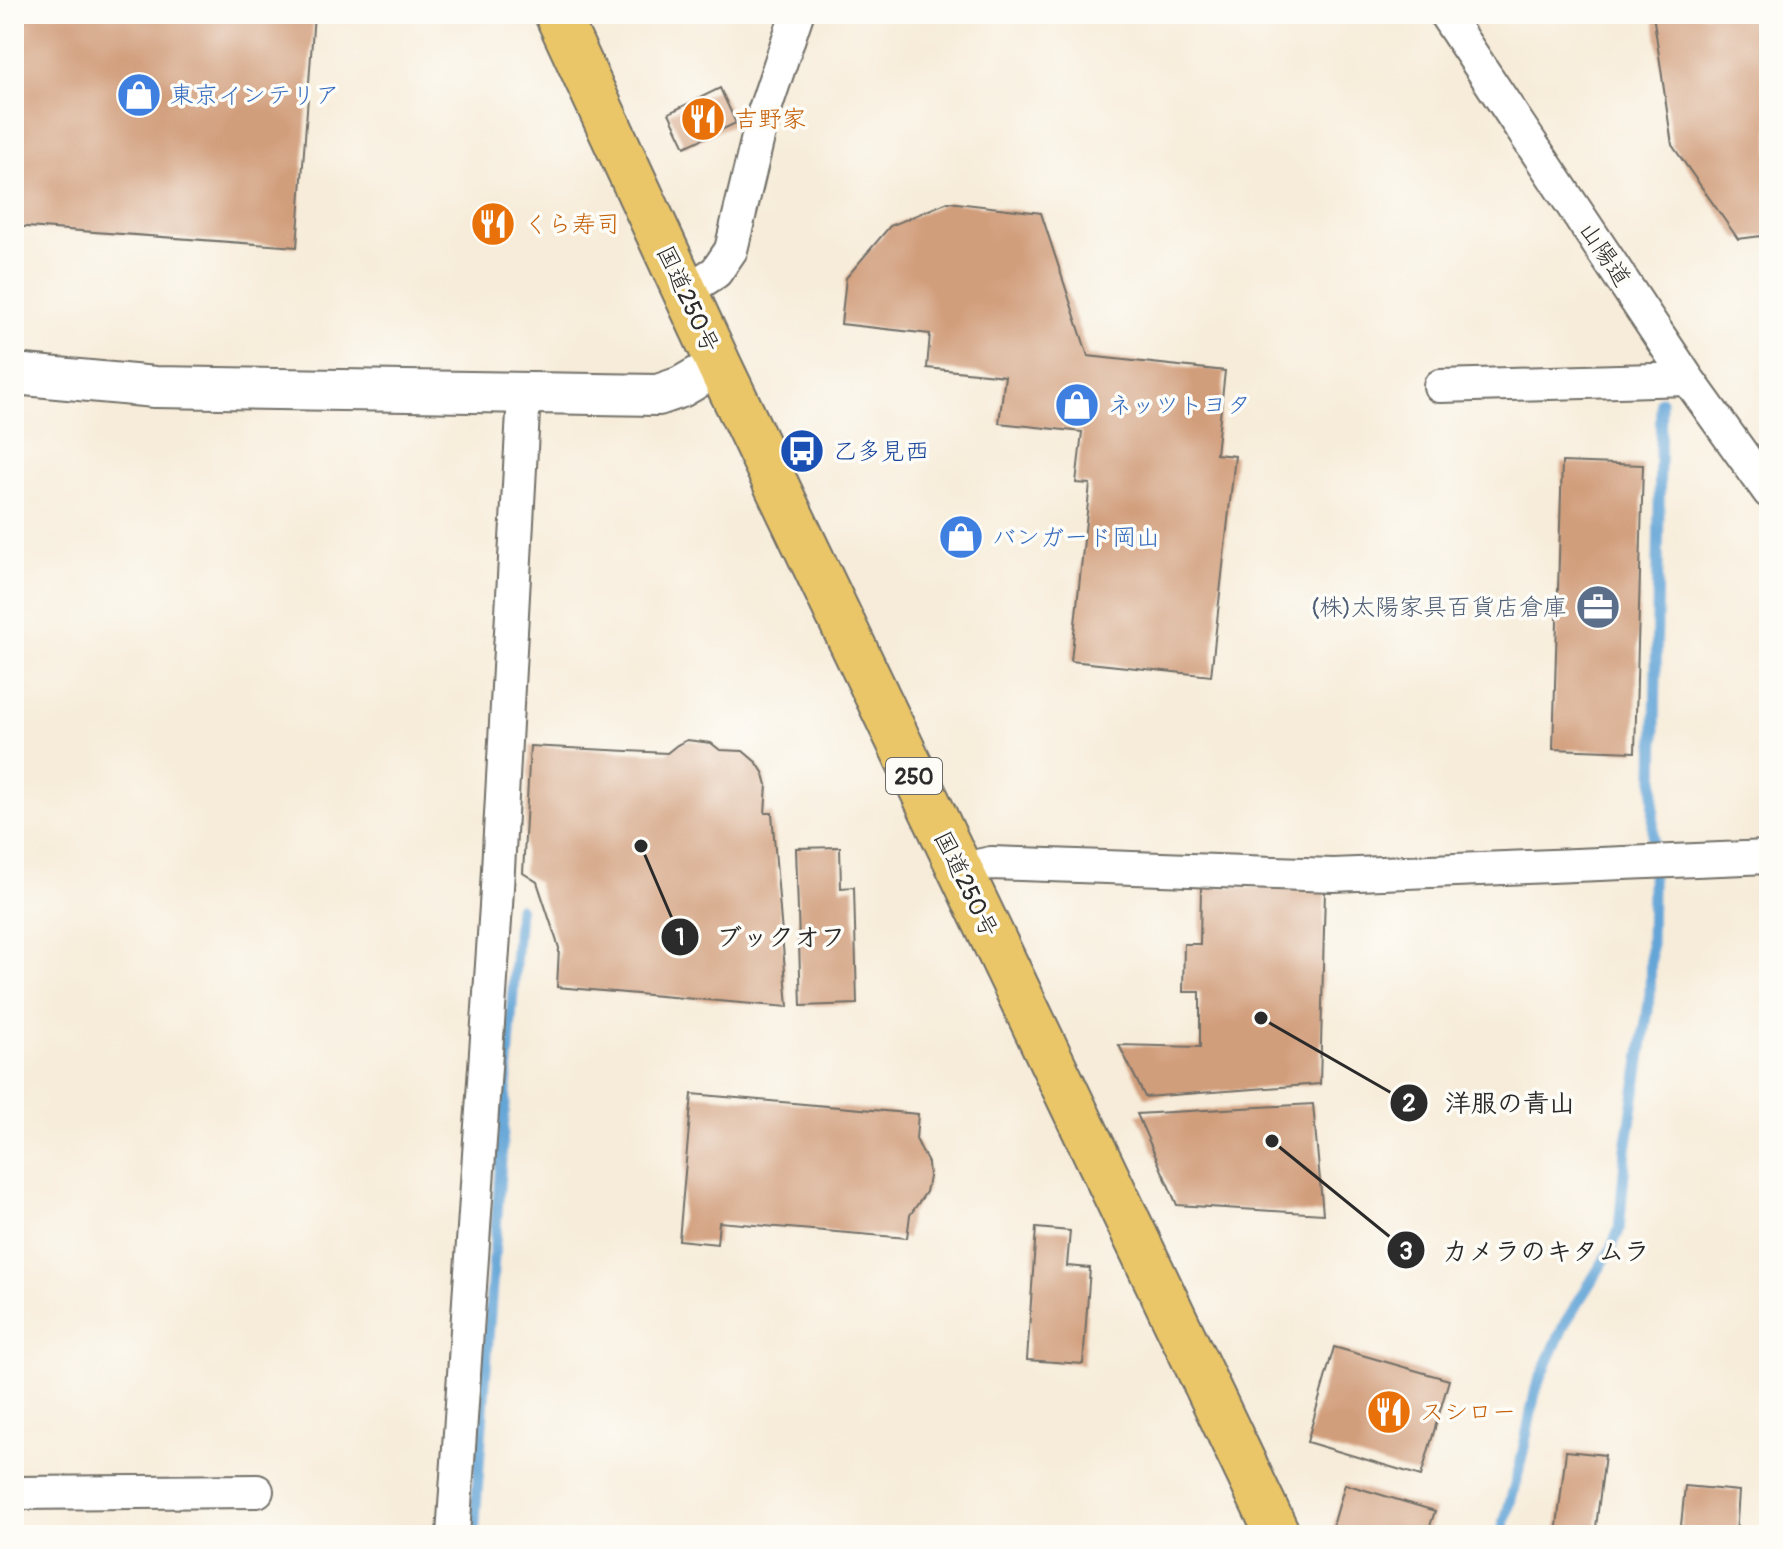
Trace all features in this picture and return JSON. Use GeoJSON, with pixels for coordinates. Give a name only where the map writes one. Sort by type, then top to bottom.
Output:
{"type":"FeatureCollection","features":[{"type":"Feature","properties":{"kind":"highway","name":"国道250号"},"geometry":{"type":"LineString","coordinates":[[557,14],[719,365],[1278,1535]]}},
{"type":"Feature","properties":{"kind":"street"},"geometry":{"type":"LineString","coordinates":[[685,292],[716,272],[731,250],[764,112],[797,14]]}},
{"type":"Feature","properties":{"kind":"street","name":"山陽道"},"geometry":{"type":"LineString","coordinates":[[1445,14],[1688,379],[1769,492]]}},
{"type":"Feature","properties":{"kind":"street"},"geometry":{"type":"LineString","coordinates":[[14,374],[155,387],[658,395],[681,387],[719,365]]}},
{"type":"Feature","properties":{"kind":"street"},"geometry":{"type":"LineString","coordinates":[[1440,386],[1688,379]]}},
{"type":"Feature","properties":{"kind":"street"},"geometry":{"type":"LineString","coordinates":[[453,1535],[496,906],[524,394]]}},
{"type":"Feature","properties":{"kind":"street"},"geometry":{"type":"LineString","coordinates":[[959,870],[991,863],[1333,875],[1769,857]]}},
{"type":"Feature","properties":{"kind":"street"},"geometry":{"type":"LineString","coordinates":[[14,1493],[257,1491]]}},
{"type":"Feature","properties":{"kind":"building"},"geometry":{"type":"Polygon","coordinates":[[[14,14],[314,14],[297,247],[14,226],[14,14]]]}},
{"type":"Feature","properties":{"kind":"building"},"geometry":{"type":"Polygon","coordinates":[[[1653,14],[1769,14],[1769,235],[1738,239],[1672,145],[1653,14]]]}},
{"type":"Feature","properties":{"kind":"building"},"geometry":{"type":"Polygon","coordinates":[[[720,88],[736,123],[685,147],[669,113],[720,88]]]}},
{"type":"Feature","properties":{"kind":"building"},"geometry":{"type":"Polygon","coordinates":[[[948,202],[1041,213],[1088,356],[1225,371],[1216,454],[1235,456],[1211,676],[1071,661],[1090,484],[1076,483],[1082,432],[999,423],[1005,376],[927,368],[930,334],[841,324],[846,278],[890,226],[948,202]]]}},
{"type":"Feature","properties":{"kind":"building"},"geometry":{"type":"Polygon","coordinates":[[[1562,462],[1643,465],[1635,752],[1553,749],[1562,462]]]}},
{"type":"Feature","properties":{"kind":"building"},"geometry":{"type":"Polygon","coordinates":[[[687,740],[711,743],[720,750],[743,751],[764,774],[767,785],[765,813],[772,813],[788,1007],[557,987],[559,948],[537,882],[523,873],[530,746],[667,753],[687,740]]]}},
{"type":"Feature","properties":{"kind":"building"},"geometry":{"type":"Polygon","coordinates":[[[840,847],[841,888],[854,887],[857,1004],[801,1006],[796,848],[840,847]]]}},
{"type":"Feature","properties":{"kind":"building"},"geometry":{"type":"Polygon","coordinates":[[[1201,886],[1325,890],[1320,1084],[1145,1097],[1119,1045],[1200,1047],[1200,992],[1183,992],[1184,944],[1200,944],[1201,886]]]}},
{"type":"Feature","properties":{"kind":"building"},"geometry":{"type":"Polygon","coordinates":[[[692,1094],[918,1114],[916,1139],[928,1163],[929,1177],[926,1192],[910,1215],[907,1238],[719,1222],[717,1244],[679,1240],[692,1094]]]}},
{"type":"Feature","properties":{"kind":"building"},"geometry":{"type":"Polygon","coordinates":[[[1313,1104],[1323,1214],[1177,1205],[1137,1114],[1313,1104]]]}},
{"type":"Feature","properties":{"kind":"building"},"geometry":{"type":"Polygon","coordinates":[[[1036,1228],[1070,1231],[1067,1266],[1090,1268],[1083,1364],[1027,1360],[1036,1228]]]}},
{"type":"Feature","properties":{"kind":"building"},"geometry":{"type":"Polygon","coordinates":[[[1334,1347],[1449,1380],[1421,1476],[1307,1442],[1334,1347]]]}},
{"type":"Feature","properties":{"kind":"building"},"geometry":{"type":"Polygon","coordinates":[[[1566,1451],[1605,1455],[1595,1535],[1556,1535],[1566,1451]]]}},
{"type":"Feature","properties":{"kind":"building"},"geometry":{"type":"Polygon","coordinates":[[[1345,1484],[1435,1511],[1427,1535],[1363,1535],[1333,1526],[1345,1484]]]}},
{"type":"Feature","properties":{"kind":"building"},"geometry":{"type":"Polygon","coordinates":[[[1685,1486],[1739,1491],[1736,1535],[1680,1535],[1685,1486]]]}},
{"type":"Feature","properties":{"kind":"waterway"},"geometry":{"type":"LineString","coordinates":[[1501,1535],[1520,1466],[1536,1388],[1565,1323],[1610,1251],[1619,1230],[1626,1149],[1650,997],[1661,401]]}},
{"type":"Feature","properties":{"kind":"waterway"},"geometry":{"type":"LineString","coordinates":[[474,1535],[519,908]]}},
{"type":"Feature","properties":{"kind":"place","name":"東京インテリア"},"geometry":{"type":"Point","coordinates":[139,95]}},
{"type":"Feature","properties":{"kind":"place","name":"吉野家"},"geometry":{"type":"Point","coordinates":[703,119]}},
{"type":"Feature","properties":{"kind":"place","name":"くら寿司"},"geometry":{"type":"Point","coordinates":[493,224]}},
{"type":"Feature","properties":{"kind":"place","name":"ネッツトヨタ"},"geometry":{"type":"Point","coordinates":[1077,405]}},
{"type":"Feature","properties":{"kind":"place","name":"乙多見西"},"geometry":{"type":"Point","coordinates":[802,451]}},
{"type":"Feature","properties":{"kind":"place","name":"バンガード岡山"},"geometry":{"type":"Point","coordinates":[961,537]}},
{"type":"Feature","properties":{"kind":"place","name":"(株)太陽家具百貨店倉庫"},"geometry":{"type":"Point","coordinates":[1598,607]}},
{"type":"Feature","properties":{"kind":"place","name":"ブックオフ"},"geometry":{"type":"Point","coordinates":[641,846]}},
{"type":"Feature","properties":{"kind":"place","name":"洋服の青山"},"geometry":{"type":"Point","coordinates":[1261,1018]}},
{"type":"Feature","properties":{"kind":"place","name":"カメラのキタムラ"},"geometry":{"type":"Point","coordinates":[1272,1141]}},
{"type":"Feature","properties":{"kind":"place","name":"スシロー"},"geometry":{"type":"Point","coordinates":[1389,1412]}}]}
